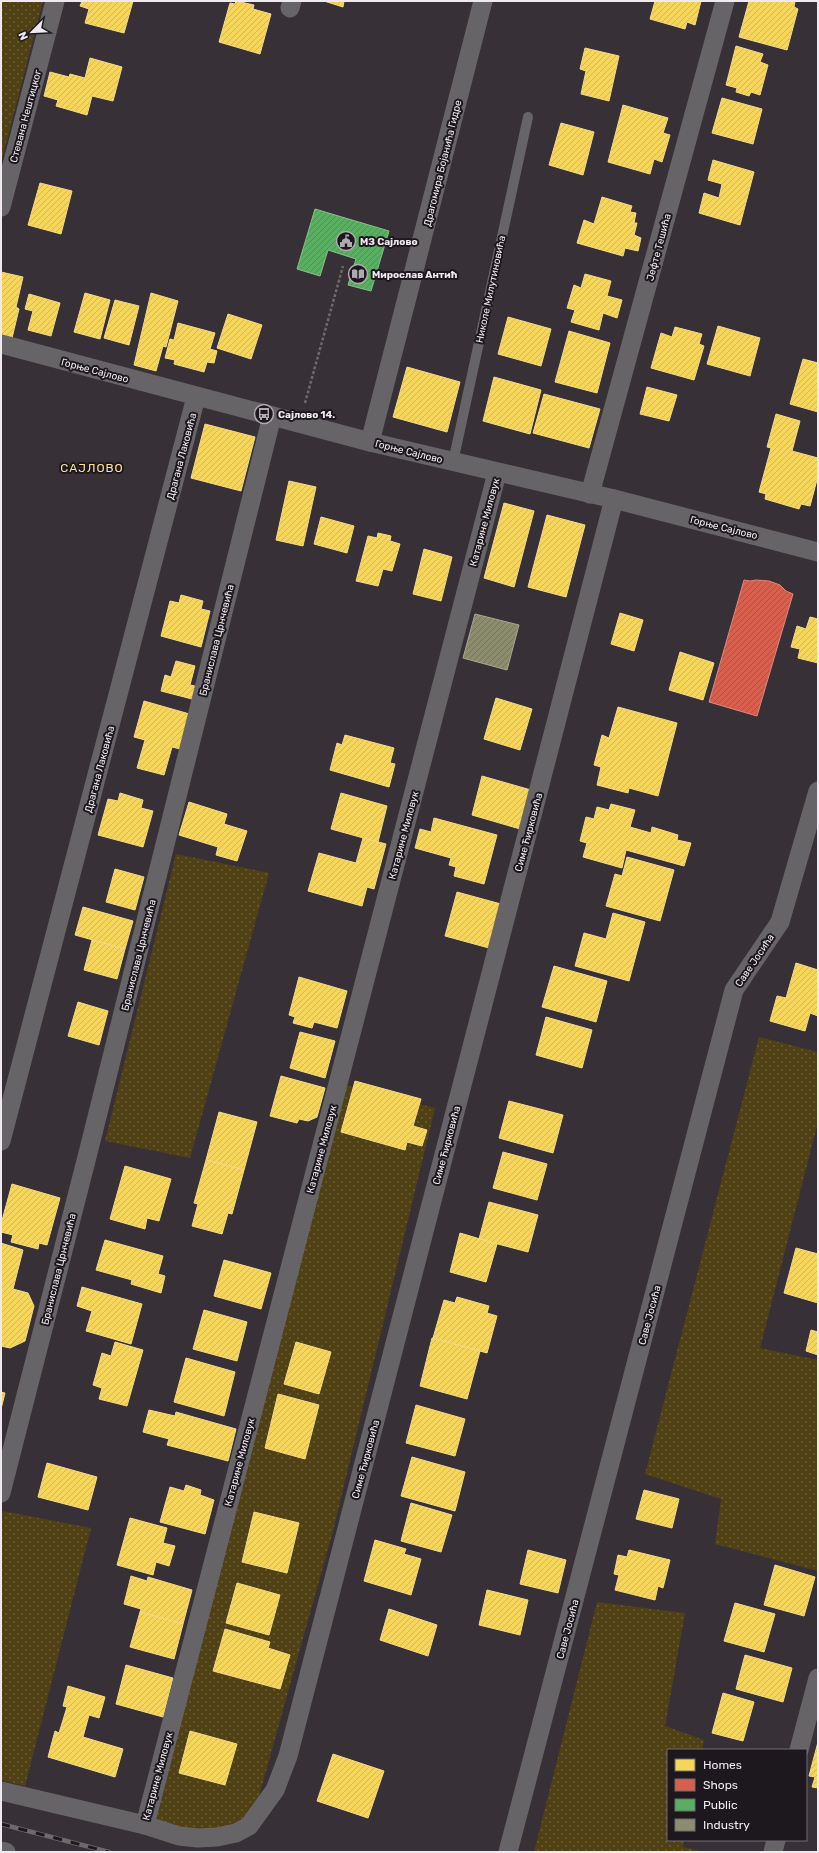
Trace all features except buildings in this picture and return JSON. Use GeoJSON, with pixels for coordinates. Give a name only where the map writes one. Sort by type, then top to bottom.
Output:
{"type":"FeatureCollection","features":[{"type":"Feature","properties":{"kind":"street","name":"Стевана Нештицког"},"geometry":{"type":"LineString","coordinates":[[1,207],[56,1]]}},
{"type":"Feature","properties":{"kind":"street","name":"Драгомира Бојанића Гидре"},"geometry":{"type":"LineString","coordinates":[[370,442],[484,1]]}},
{"type":"Feature","properties":{"kind":"street","name":"Јефте Тешића"},"geometry":{"type":"LineString","coordinates":[[590,494],[725,1]]}},
{"type":"Feature","properties":{"kind":"street","name":"Горње Сајлово"},"geometry":{"type":"LineString","coordinates":[[1,344],[370,442],[497,473],[614,499],[818,552]]}},
{"type":"Feature","properties":{"kind":"street","name":"Драгана Лаковића"},"geometry":{"type":"LineString","coordinates":[[1,1141],[196,397]]}},
{"type":"Feature","properties":{"kind":"street","name":"Бранислава Црнчевића"},"geometry":{"type":"LineString","coordinates":[[1,1493],[86,1161],[272,416]]}},
{"type":"Feature","properties":{"kind":"street","name":"Катарине Миловук"},"geometry":{"type":"LineString","coordinates":[[145,1825],[497,473]]}},
{"type":"Feature","properties":{"kind":"street","name":"Симе Ћирковића"},"geometry":{"type":"LineString","coordinates":[[1,1791],[145,1825],[179,1836],[198,1838],[217,1837],[236,1833],[249,1826],[275,1790],[288,1756],[614,499]]}},
{"type":"Feature","properties":{"kind":"street","name":"Саве Јосића"},"geometry":{"type":"LineString","coordinates":[[508,1852],[734,990],[780,922],[818,791]]}},
{"type":"Feature","properties":{"kind":"street"},"geometry":{"type":"LineString","coordinates":[[799,1749],[818,1678]]}},
{"type":"Feature","properties":{"kind":"street"},"geometry":{"type":"LineString","coordinates":[[773,1852],[776,1841]]}},
{"type":"Feature","properties":{"kind":"street"},"geometry":{"type":"LineString","coordinates":[[1,1850],[6,1852]]}},
{"type":"Feature","properties":{"kind":"lane","name":"Николе Милутиновића"},"geometry":{"type":"LineString","coordinates":[[453,462],[528,117]]}},
{"type":"Feature","properties":{"kind":"path"},"geometry":{"type":"LineString","coordinates":[[300,423],[342,266]]}},
{"type":"Feature","properties":{"kind":"shaded area"},"geometry":{"type":"Polygon","coordinates":[[[1,1],[43,1],[1,163],[1,1]]]}},
{"type":"Feature","properties":{"kind":"shaded area"},"geometry":{"type":"Polygon","coordinates":[[[176,854],[269,873],[190,1158],[105,1141],[176,854]]]}},
{"type":"Feature","properties":{"kind":"shaded area"},"geometry":{"type":"Polygon","coordinates":[[[759,1037],[818,1052],[818,1122],[760,1348],[818,1360],[818,1571],[715,1544],[721,1499],[645,1474],[759,1037]]]}},
{"type":"Feature","properties":{"kind":"shaded area"},"geometry":{"type":"Polygon","coordinates":[[[345,1085],[435,1108],[333,1531],[257,1803],[246,1816],[232,1827],[196,1834],[162,1824],[157,1817],[345,1085]]]}},
{"type":"Feature","properties":{"kind":"shaded area"},"geometry":{"type":"Polygon","coordinates":[[[3,1511],[91,1528],[25,1786],[1,1780],[1,1522],[3,1511]]]}},
{"type":"Feature","properties":{"kind":"shaded area"},"geometry":{"type":"Polygon","coordinates":[[[597,1602],[685,1613],[665,1726],[704,1740],[702,1749],[667,1749],[667,1841],[684,1841],[683,1847],[703,1852],[534,1852],[597,1602]]]}},
{"type":"Feature","properties":{"kind":"railway"},"geometry":{"type":"LineString","coordinates":[[1,1824],[109,1852]]}},
{"type":"Feature","properties":{"kind":"place","name":"МЗ Сајлово"},"geometry":{"type":"Point","coordinates":[346,241]}},
{"type":"Feature","properties":{"kind":"place","name":"Мирослав Антић"},"geometry":{"type":"Point","coordinates":[358,274]}},
{"type":"Feature","properties":{"kind":"place","name":"Сајлово 14."},"geometry":{"type":"Point","coordinates":[264,414]}},
{"type":"Feature","properties":{"kind":"district","name":"САЈЛОВО"},"geometry":{"type":"Point","coordinates":[92,468]}}]}
